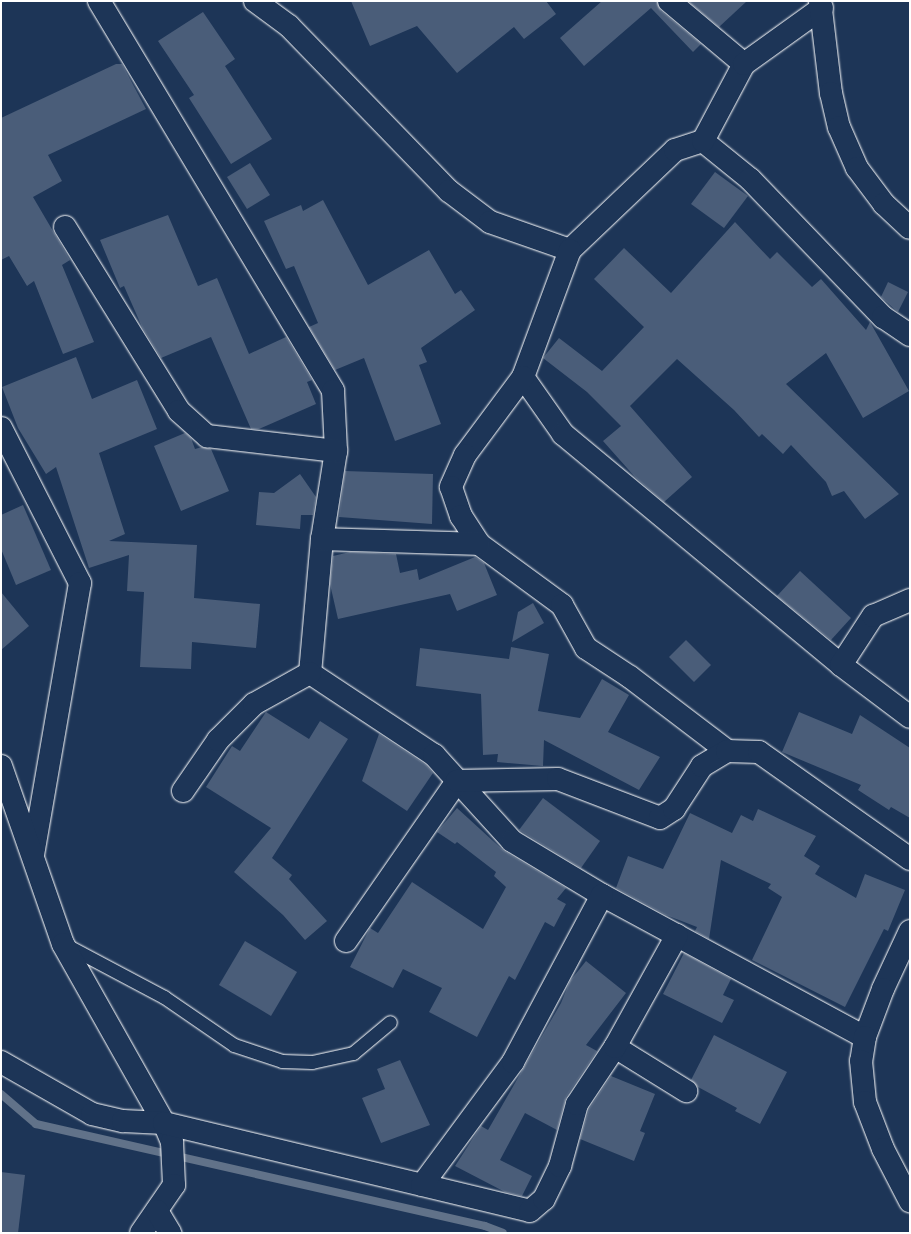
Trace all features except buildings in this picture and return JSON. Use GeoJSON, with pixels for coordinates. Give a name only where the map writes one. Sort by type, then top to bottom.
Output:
{"type":"FeatureCollection","features":[{"type":"Feature","properties":{"kind":"street"},"geometry":{"type":"LineString","coordinates":[[99,1],[333,391],[336,451],[322,539],[310,673]]}},
{"type":"Feature","properties":{"kind":"street"},"geometry":{"type":"LineString","coordinates":[[256,1],[289,26],[449,191],[490,222],[570,250]]}},
{"type":"Feature","properties":{"kind":"street"},"geometry":{"type":"LineString","coordinates":[[669,1],[744,64]]}},
{"type":"Feature","properties":{"kind":"street"},"geometry":{"type":"LineString","coordinates":[[727,751],[630,677],[586,648],[562,605],[479,544],[461,516],[451,487],[465,455],[523,377],[570,250],[675,150],[703,140],[744,64],[821,5]]}},
{"type":"Feature","properties":{"kind":"street"},"geometry":{"type":"LineString","coordinates":[[821,5],[831,93],[839,128],[857,168],[884,204],[910,228]]}},
{"type":"Feature","properties":{"kind":"street"},"geometry":{"type":"LineString","coordinates":[[703,140],[750,179],[883,317],[910,335]]}},
{"type":"Feature","properties":{"kind":"street"},"geometry":{"type":"LineString","coordinates":[[65,227],[179,411],[207,436],[336,451]]}},
{"type":"Feature","properties":{"kind":"street"},"geometry":{"type":"LineString","coordinates":[[523,377],[564,434],[841,665],[910,716]]}},
{"type":"Feature","properties":{"kind":"street"},"geometry":{"type":"LineString","coordinates":[[1,428],[80,583],[33,855]]}},
{"type":"Feature","properties":{"kind":"street"},"geometry":{"type":"LineString","coordinates":[[322,539],[479,544]]}},
{"type":"Feature","properties":{"kind":"street"},"geometry":{"type":"LineString","coordinates":[[841,665],[873,616],[910,600]]}},
{"type":"Feature","properties":{"kind":"street"},"geometry":{"type":"LineString","coordinates":[[310,673],[434,755],[512,841],[602,895],[865,1037]]}},
{"type":"Feature","properties":{"kind":"street"},"geometry":{"type":"LineString","coordinates":[[183,791],[218,740],[254,704],[310,673]]}},
{"type":"Feature","properties":{"kind":"street"},"geometry":{"type":"LineString","coordinates":[[457,781],[558,779],[660,818],[674,810],[702,766],[727,751],[759,752],[910,859]]}},
{"type":"Feature","properties":{"kind":"street"},"geometry":{"type":"LineString","coordinates":[[1,766],[63,944],[168,1133],[174,1185],[141,1233]]}},
{"type":"Feature","properties":{"kind":"street"},"geometry":{"type":"LineString","coordinates":[[346,941],[457,781]]}},
{"type":"Feature","properties":{"kind":"street"},"geometry":{"type":"LineString","coordinates":[[422,1185],[513,1062],[602,895]]}},
{"type":"Feature","properties":{"kind":"street"},"geometry":{"type":"LineString","coordinates":[[910,931],[883,989],[865,1037],[860,1061],[865,1102],[883,1149],[910,1201]]}},
{"type":"Feature","properties":{"kind":"street"},"geometry":{"type":"LineString","coordinates":[[1,1062],[92,1114],[168,1133],[422,1185],[530,1211],[544,1199],[560,1166],[577,1104],[615,1047],[677,935]]}},
{"type":"Feature","properties":{"kind":"street"},"geometry":{"type":"LineString","coordinates":[[615,1047],[686,1091]]}},
{"type":"Feature","properties":{"kind":"street"},"geometry":{"type":"LineString","coordinates":[[157,1211],[170,1233]]}},
{"type":"Feature","properties":{"kind":"lane"},"geometry":{"type":"LineString","coordinates":[[63,944],[164,997],[234,1045],[282,1061],[312,1062],[353,1053],[390,1022]]}},
{"type":"Feature","properties":{"kind":"waterway"},"geometry":{"type":"LineString","coordinates":[[1,1094],[36,1124],[485,1226],[503,1233]]}}]}
